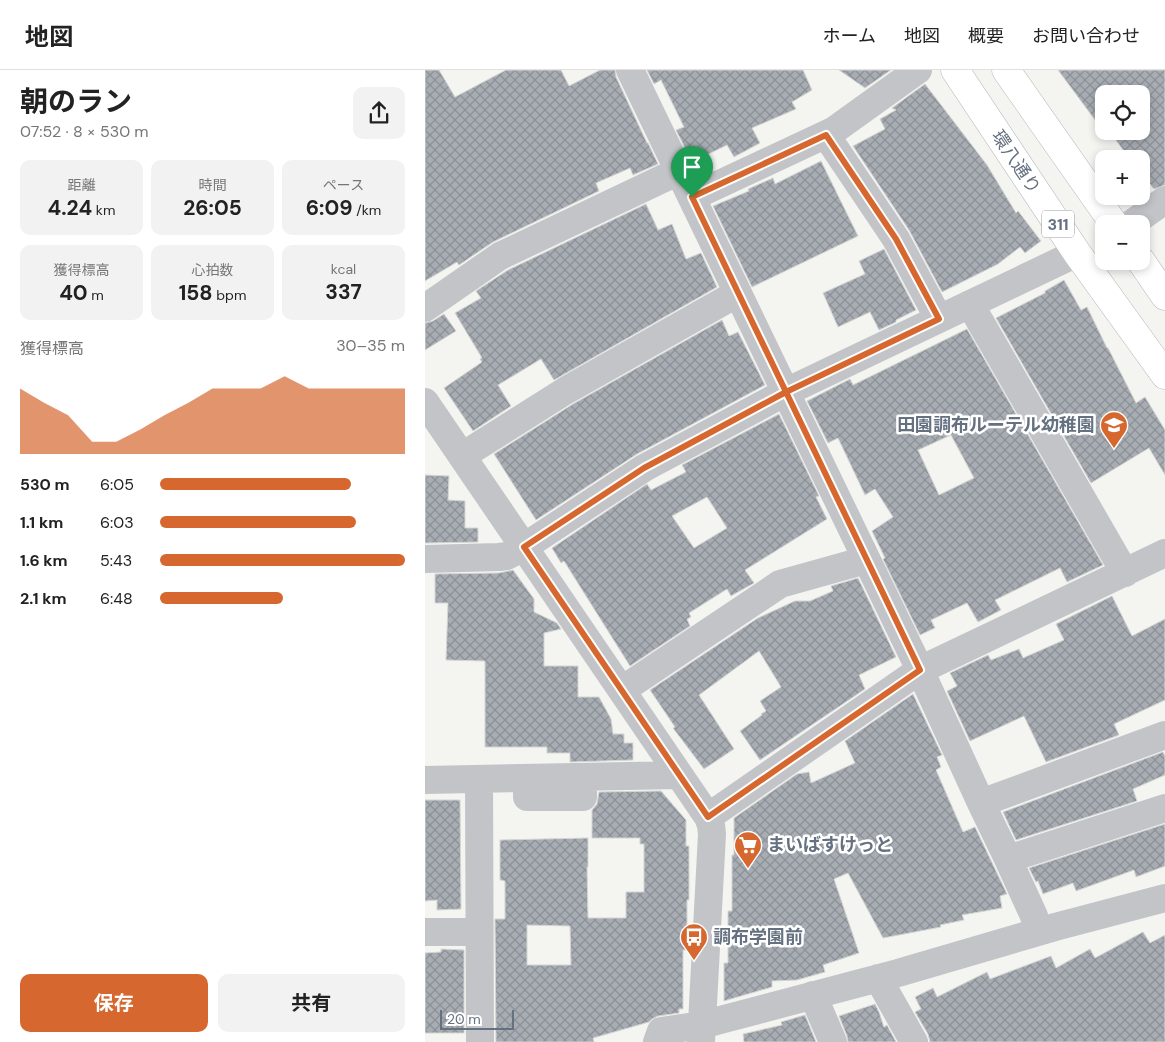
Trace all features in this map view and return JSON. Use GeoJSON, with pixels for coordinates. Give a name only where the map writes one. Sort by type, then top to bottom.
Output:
{"type":"FeatureCollection","features":[{"type":"Feature","properties":{"kind":"main road","name":"環八通り"},"geometry":{"type":"LineString","coordinates":[[955,70],[1077,253],[1165,375]]}},
{"type":"Feature","properties":{"kind":"main road","name":"311"},"geometry":{"type":"LineString","coordinates":[[1005,70],[1108,215]]}},
{"type":"Feature","properties":{"kind":"main road"},"geometry":{"type":"LineString","coordinates":[[1147,270],[1165,296]]}},
{"type":"Feature","properties":{"kind":"street"},"geometry":{"type":"LineString","coordinates":[[630,70],[920,670],[1008,859],[1038,932]]}},
{"type":"Feature","properties":{"kind":"street"},"geometry":{"type":"LineString","coordinates":[[692,197],[826,135],[919,70]]}},
{"type":"Feature","properties":{"kind":"street"},"geometry":{"type":"LineString","coordinates":[[826,135],[896,239],[939,319]]}},
{"type":"Feature","properties":{"kind":"street"},"geometry":{"type":"LineString","coordinates":[[425,308],[500,256],[679,171]]}},
{"type":"Feature","properties":{"kind":"street"},"geometry":{"type":"LineString","coordinates":[[1144,215],[1165,200]]}},
{"type":"Feature","properties":{"kind":"street"},"geometry":{"type":"LineString","coordinates":[[425,559],[507,556],[524,547],[644,468],[786,392],[1077,253]]}},
{"type":"Feature","properties":{"kind":"street"},"geometry":{"type":"LineString","coordinates":[[462,456],[565,391],[738,293]]}},
{"type":"Feature","properties":{"kind":"street"},"geometry":{"type":"LineString","coordinates":[[969,304],[1125,573]]}},
{"type":"Feature","properties":{"kind":"street"},"geometry":{"type":"LineString","coordinates":[[425,402],[708,817],[712,834],[702,1033]]}},
{"type":"Feature","properties":{"kind":"street"},"geometry":{"type":"LineString","coordinates":[[708,817],[920,670],[1165,553]]}},
{"type":"Feature","properties":{"kind":"street"},"geometry":{"type":"LineString","coordinates":[[622,690],[780,584],[866,560]]}},
{"type":"Feature","properties":{"kind":"street"},"geometry":{"type":"LineString","coordinates":[[981,803],[1165,735]]}},
{"type":"Feature","properties":{"kind":"street"},"geometry":{"type":"LineString","coordinates":[[425,780],[679,775]]}},
{"type":"Feature","properties":{"kind":"street"},"geometry":{"type":"LineString","coordinates":[[479,779],[480,1042]]}},
{"type":"Feature","properties":{"kind":"street"},"geometry":{"type":"LineString","coordinates":[[1008,859],[1165,808]]}},
{"type":"Feature","properties":{"kind":"street"},"geometry":{"type":"LineString","coordinates":[[657,1042],[661,1031],[702,1033],[813,995],[1165,898]]}},
{"type":"Feature","properties":{"kind":"street"},"geometry":{"type":"LineString","coordinates":[[425,932],[479,932]]}},
{"type":"Feature","properties":{"kind":"street"},"geometry":{"type":"LineString","coordinates":[[878,978],[915,1042]]}},
{"type":"Feature","properties":{"kind":"street"},"geometry":{"type":"LineString","coordinates":[[813,995],[833,1042]]}},
{"type":"Feature","properties":{"kind":"building"},"geometry":{"type":"Polygon","coordinates":[[[425,70],[439,70],[455,97],[506,70],[561,70],[569,86],[600,70],[615,70],[616,77],[658,164],[633,175],[630,168],[596,183],[599,191],[493,242],[459,265],[457,262],[425,281],[425,70]]]}},
{"type":"Feature","properties":{"kind":"building"},"geometry":{"type":"Polygon","coordinates":[[[647,70],[803,70],[812,90],[792,102],[796,109],[752,128],[760,143],[734,157],[727,145],[692,162],[676,130],[684,127],[661,80],[654,84],[647,70]]]}},
{"type":"Feature","properties":{"kind":"building"},"geometry":{"type":"Polygon","coordinates":[[[839,70],[891,70],[865,88],[839,70]]]}},
{"type":"Feature","properties":{"kind":"building"},"geometry":{"type":"Polygon","coordinates":[[[1058,70],[1165,70],[1165,185],[1154,189],[1150,184],[1150,150],[1123,150],[1116,140],[1150,140],[1150,85],[1095,85],[1095,120],[1058,70]]]}},
{"type":"Feature","properties":{"kind":"building"},"geometry":{"type":"Polygon","coordinates":[[[925,84],[987,165],[1016,213],[1018,211],[1041,241],[1025,253],[1020,247],[998,264],[942,292],[909,230],[853,146],[885,129],[880,119],[896,110],[892,108],[925,84]]]}},
{"type":"Feature","properties":{"kind":"building"},"geometry":{"type":"Polygon","coordinates":[[[821,161],[858,236],[752,287],[713,206],[749,191],[748,189],[773,178],[775,184],[821,161]]]}},
{"type":"Feature","properties":{"kind":"building"},"geometry":{"type":"Polygon","coordinates":[[[646,204],[658,230],[672,224],[686,259],[701,253],[717,287],[554,380],[541,359],[498,385],[511,406],[473,431],[444,388],[482,362],[480,359],[482,358],[455,313],[481,298],[476,291],[508,270],[646,204]]]}},
{"type":"Feature","properties":{"kind":"building"},"geometry":{"type":"Polygon","coordinates":[[[884,249],[916,310],[879,330],[870,312],[838,327],[823,293],[865,274],[859,261],[884,249]]]}},
{"type":"Feature","properties":{"kind":"building"},"geometry":{"type":"Polygon","coordinates":[[[1064,280],[1081,310],[1087,307],[1136,403],[1145,397],[1165,430],[1165,475],[1149,448],[1091,483],[996,318],[1045,293],[1045,291],[1064,280]]]}},
{"type":"Feature","properties":{"kind":"building"},"geometry":{"type":"Polygon","coordinates":[[[444,314],[456,331],[425,350],[425,323],[433,321],[444,314]]]}},
{"type":"Feature","properties":{"kind":"building"},"geometry":{"type":"Polygon","coordinates":[[[722,320],[729,336],[738,332],[765,385],[637,454],[536,520],[494,454],[573,404],[722,320]]]}},
{"type":"Feature","properties":{"kind":"building"},"geometry":{"type":"Polygon","coordinates":[[[967,329],[1103,565],[1067,582],[1060,568],[995,600],[1001,610],[978,622],[967,603],[931,620],[935,628],[920,635],[883,559],[885,558],[872,531],[893,517],[875,489],[865,495],[838,438],[828,443],[807,401],[850,379],[853,385],[967,329]],[[951,435],[918,450],[939,495],[974,478],[951,435]]]}},
{"type":"Feature","properties":{"kind":"building"},"geometry":{"type":"Polygon","coordinates":[[[779,414],[819,496],[816,497],[827,519],[745,570],[754,583],[731,596],[727,589],[689,613],[691,617],[687,619],[690,626],[630,666],[564,561],[561,563],[552,548],[647,484],[651,490],[686,472],[682,465],[779,414]],[[707,497],[672,516],[694,548],[727,528],[707,497]]]}},
{"type":"Feature","properties":{"kind":"building"},"geometry":{"type":"Polygon","coordinates":[[[425,475],[449,476],[448,500],[465,501],[465,528],[478,528],[478,542],[425,543],[425,475]]]}},
{"type":"Feature","properties":{"kind":"building"},"geometry":{"type":"Polygon","coordinates":[[[513,570],[534,599],[534,612],[557,623],[561,629],[544,633],[544,666],[578,666],[578,697],[599,697],[611,719],[613,734],[624,734],[624,743],[633,743],[633,760],[570,762],[570,753],[547,753],[547,747],[485,747],[485,661],[446,660],[448,603],[435,603],[435,574],[499,573],[513,570]]]}},
{"type":"Feature","properties":{"kind":"building"},"geometry":{"type":"Polygon","coordinates":[[[858,578],[896,657],[859,675],[865,689],[760,760],[740,731],[766,711],[760,701],[781,687],[759,651],[699,695],[734,749],[704,769],[673,728],[675,727],[650,690],[758,618],[795,601],[810,601],[833,591],[831,586],[858,578]]]}},
{"type":"Feature","properties":{"kind":"building"},"geometry":{"type":"Polygon","coordinates":[[[1112,596],[1132,636],[1165,619],[1165,700],[1114,724],[1119,735],[1046,762],[1024,716],[970,741],[947,691],[957,686],[950,673],[988,655],[991,660],[1019,649],[1023,658],[1064,640],[1056,624],[1112,596]]]}},
{"type":"Feature","properties":{"kind":"building"},"geometry":{"type":"Polygon","coordinates":[[[913,694],[942,755],[937,757],[941,767],[936,770],[963,832],[975,827],[1007,894],[1000,896],[1002,908],[962,915],[964,920],[940,925],[941,927],[883,938],[848,873],[834,879],[859,953],[823,965],[825,972],[797,980],[772,981],[772,987],[724,1001],[724,963],[728,963],[728,911],[732,911],[734,818],[797,774],[809,772],[811,783],[855,763],[845,741],[913,694]]]}},
{"type":"Feature","properties":{"kind":"building"},"geometry":{"type":"Polygon","coordinates":[[[1163,752],[1165,756],[1165,775],[1133,789],[1137,801],[1016,840],[1003,812],[1163,752]]]}},
{"type":"Feature","properties":{"kind":"building"},"geometry":{"type":"Polygon","coordinates":[[[661,791],[686,820],[686,846],[689,846],[689,900],[687,900],[687,950],[683,950],[683,1009],[679,1009],[679,1013],[658,1016],[649,1022],[593,1038],[594,1042],[496,1042],[495,919],[505,919],[505,881],[500,880],[500,840],[588,838],[588,918],[626,918],[626,892],[644,892],[644,844],[640,844],[640,838],[592,838],[592,810],[597,804],[599,792],[661,791]],[[527,925],[527,965],[571,965],[570,926],[527,925]]]}},
{"type":"Feature","properties":{"kind":"building"},"geometry":{"type":"Polygon","coordinates":[[[425,800],[460,800],[461,909],[437,910],[437,900],[425,901],[425,800]]]}},
{"type":"Feature","properties":{"kind":"building"},"geometry":{"type":"Polygon","coordinates":[[[1165,824],[1165,866],[1136,877],[1134,870],[1076,891],[1073,883],[1043,894],[1038,881],[1036,882],[1029,868],[1165,824]]]}},
{"type":"Feature","properties":{"kind":"building"},"geometry":{"type":"Polygon","coordinates":[[[1143,932],[1150,943],[1165,935],[1165,1042],[930,1042],[928,1034],[915,1012],[921,1009],[915,997],[933,988],[937,997],[987,972],[990,979],[1051,956],[1056,968],[1090,949],[1095,958],[1143,932]]]}},
{"type":"Feature","properties":{"kind":"building"},"geometry":{"type":"Polygon","coordinates":[[[441,949],[464,950],[464,1033],[425,1033],[425,953],[441,952],[441,949]]]}},
{"type":"Feature","properties":{"kind":"building"},"geometry":{"type":"Polygon","coordinates":[[[875,1004],[884,1027],[887,1025],[896,1042],[848,1042],[839,1016],[875,1004]]]}},
{"type":"Feature","properties":{"kind":"building"},"geometry":{"type":"Polygon","coordinates":[[[805,1015],[816,1042],[744,1042],[743,1034],[782,1025],[781,1022],[805,1015]]]}},
{"type":"Feature","properties":{"kind":"place","name":"田園調布ルーテル幼稚園"},"geometry":{"type":"Point","coordinates":[1114,449]}},
{"type":"Feature","properties":{"kind":"place","name":"まいばすけっと"},"geometry":{"type":"Point","coordinates":[748,869]}},
{"type":"Feature","properties":{"kind":"place","name":"調布学園前"},"geometry":{"type":"Point","coordinates":[694,961]}},
{"type":"Feature","properties":{"kind":"route"},"geometry":{"type":"LineString","coordinates":[[692,197],[786,392],[644,468],[524,547],[708,817],[920,670],[786,392],[939,319],[896,239],[826,135],[692,197]]}}]}
